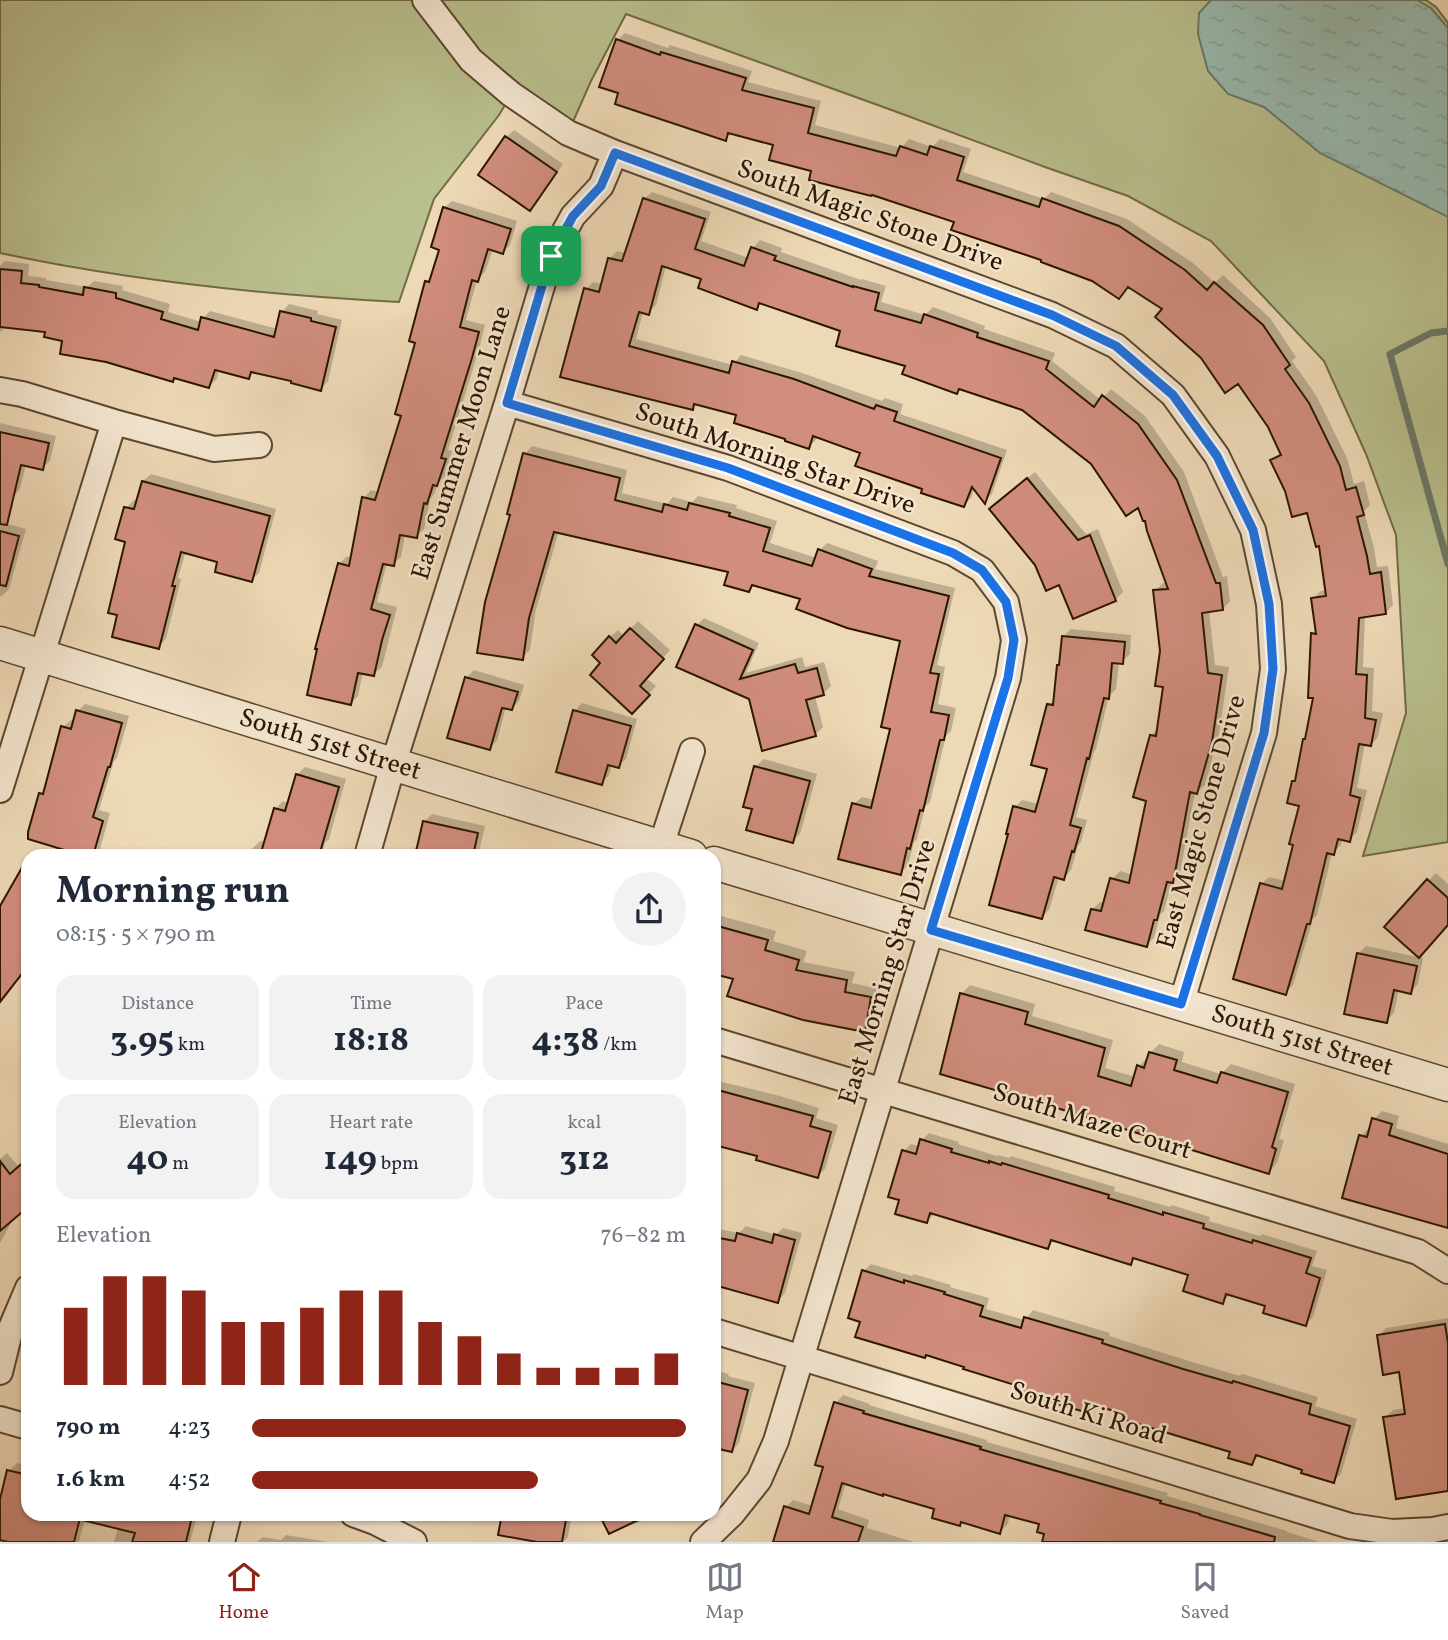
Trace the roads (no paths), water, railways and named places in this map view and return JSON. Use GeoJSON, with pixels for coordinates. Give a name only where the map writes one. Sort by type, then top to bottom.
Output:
{"type":"FeatureCollection","features":[{"type":"Feature","properties":{"kind":"street","name":"South Magic Stone Drive"},"geometry":{"type":"LineString","coordinates":[[425,0],[471,60],[511,94],[568,133],[615,153],[1052,315],[1116,346],[1173,395],[1217,456],[1253,530]]}},
{"type":"Feature","properties":{"kind":"street","name":"East Summer Moon Lane"},"geometry":{"type":"LineString","coordinates":[[369,849],[551,256],[573,216],[601,186],[615,153]]}},
{"type":"Feature","properties":{"kind":"street"},"geometry":{"type":"LineString","coordinates":[[0,390],[214,449],[259,445]]}},
{"type":"Feature","properties":{"kind":"street","name":"South Morning Star Drive"},"geometry":{"type":"LineString","coordinates":[[507,403],[728,468],[953,553],[982,570],[1006,602]]}},
{"type":"Feature","properties":{"kind":"street"},"geometry":{"type":"LineString","coordinates":[[0,790],[114,422]]}},
{"type":"Feature","properties":{"kind":"street","name":"East Magic Stone Drive"},"geometry":{"type":"LineString","coordinates":[[1181,1004],[1264,733],[1272,682],[1269,604],[1253,530]]}},
{"type":"Feature","properties":{"kind":"street","name":"East Morning Star Drive"},"geometry":{"type":"LineString","coordinates":[[703,1542],[732,1514],[759,1480],[776,1441],[1008,678],[1014,640],[1006,602]]}},
{"type":"Feature","properties":{"kind":"street","name":"South 51st Street"},"geometry":{"type":"LineString","coordinates":[[0,643],[670,849]]}},
{"type":"Feature","properties":{"kind":"street"},"geometry":{"type":"LineString","coordinates":[[661,846],[692,751]]}},
{"type":"Feature","properties":{"kind":"street","name":"South 51st Street"},"geometry":{"type":"LineString","coordinates":[[721,865],[1448,1085]]}},
{"type":"Feature","properties":{"kind":"street","name":"South Maze Court"},"geometry":{"type":"LineString","coordinates":[[721,1042],[1418,1252],[1448,1271]]}},
{"type":"Feature","properties":{"kind":"street"},"geometry":{"type":"LineString","coordinates":[[0,1372],[11,1328],[21,1304]]}},
{"type":"Feature","properties":{"kind":"street","name":"South Ki Road"},"geometry":{"type":"LineString","coordinates":[[721,1333],[1350,1526],[1392,1532],[1448,1527]]}},
{"type":"Feature","properties":{"kind":"street"},"geometry":{"type":"LineString","coordinates":[[0,1419],[21,1425]]}},
{"type":"Feature","properties":{"kind":"street"},"geometry":{"type":"LineString","coordinates":[[222,1542],[227,1521]]}},
{"type":"Feature","properties":{"kind":"street"},"geometry":{"type":"LineString","coordinates":[[372,1521],[414,1542]]}},
{"type":"Feature","properties":{"kind":"water"},"geometry":{"type":"Polygon","coordinates":[[[1211,0],[1417,0],[1431,8],[1448,28],[1448,217],[1320,153],[1264,107],[1228,94],[1208,71],[1198,34],[1199,13],[1211,0]]]}},
{"type":"Feature","properties":{"kind":"waterway"},"geometry":{"type":"LineString","coordinates":[[1448,331],[1431,333],[1390,354],[1448,564]]}}]}
